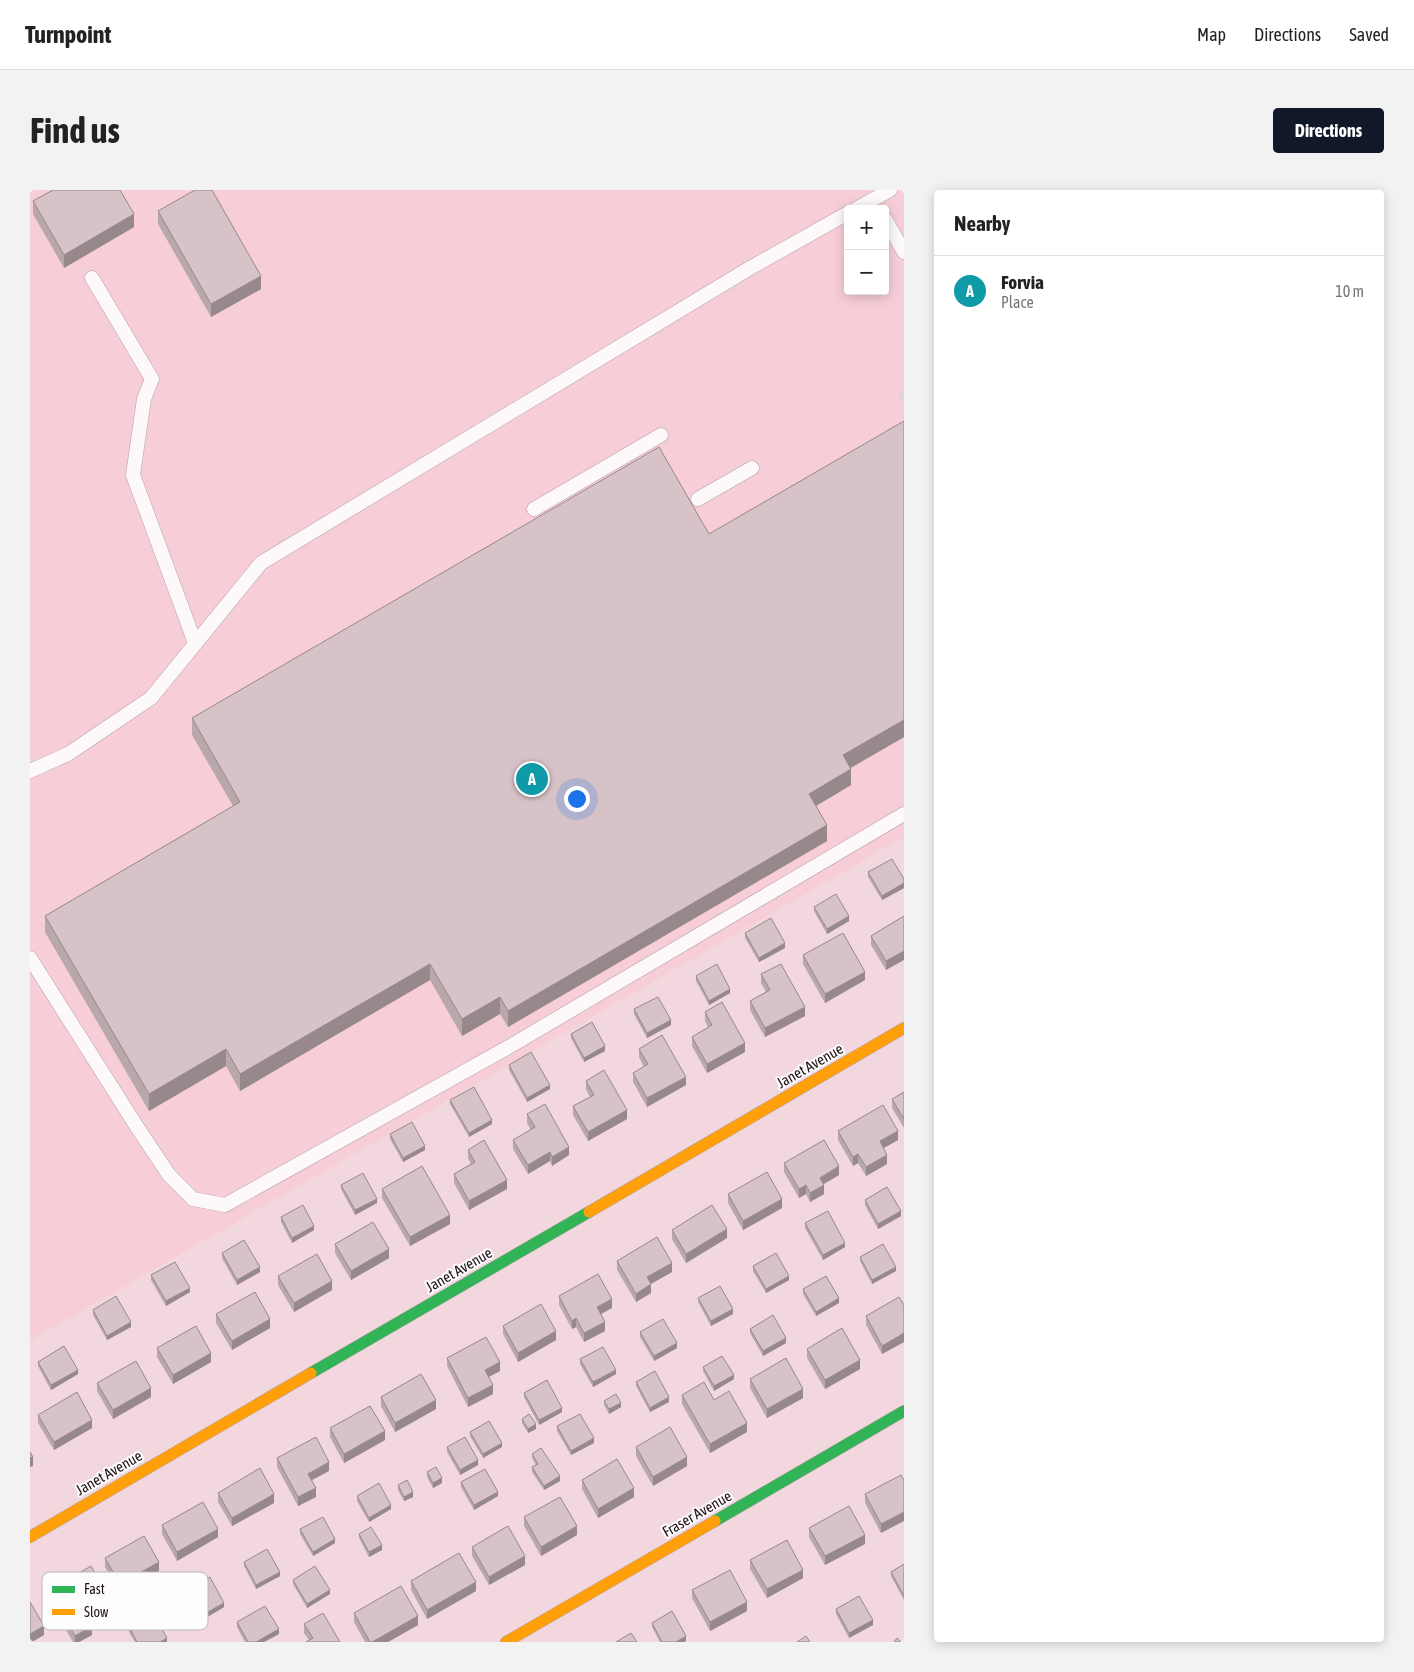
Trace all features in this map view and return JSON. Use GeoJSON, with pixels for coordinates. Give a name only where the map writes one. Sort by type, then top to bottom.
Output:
{"type":"FeatureCollection","features":[{"type":"Feature","properties":{"kind":"street","name":"Janet Avenue"},"geometry":{"type":"LineString","coordinates":[[30,1537],[904,1028]]}},
{"type":"Feature","properties":{"kind":"street","name":"Fraser Avenue"},"geometry":{"type":"LineString","coordinates":[[506,1642],[904,1411]]}},
{"type":"Feature","properties":{"kind":"lane"},"geometry":{"type":"LineString","coordinates":[[877,204],[890,190]]}},
{"type":"Feature","properties":{"kind":"lane"},"geometry":{"type":"LineString","coordinates":[[30,771],[68,754],[151,698],[261,563],[750,268],[844,216]]}},
{"type":"Feature","properties":{"kind":"lane"},"geometry":{"type":"LineString","coordinates":[[889,225],[904,252]]}},
{"type":"Feature","properties":{"kind":"lane"},"geometry":{"type":"LineString","coordinates":[[92,278],[152,380],[144,399],[133,476],[196,643]]}},
{"type":"Feature","properties":{"kind":"lane"},"geometry":{"type":"LineString","coordinates":[[534,509],[661,435]]}},
{"type":"Feature","properties":{"kind":"lane"},"geometry":{"type":"LineString","coordinates":[[698,499],[752,468]]}},
{"type":"Feature","properties":{"kind":"lane"},"geometry":{"type":"LineString","coordinates":[[30,958],[169,1174],[192,1199],[225,1205],[512,1045],[904,814]]}},
{"type":"Feature","properties":{"kind":"path"},"geometry":{"type":"LineString","coordinates":[[904,391],[899,394],[904,403]]}},
{"type":"Feature","properties":{"kind":"shaded area"},"geometry":{"type":"Polygon","coordinates":[[[30,190],[904,190],[904,837],[30,1341],[30,190]]]}},
{"type":"Feature","properties":{"kind":"building"},"geometry":{"type":"Polygon","coordinates":[[[53,190],[120,190],[134,214],[64,255],[33,201],[53,190]]]}},
{"type":"Feature","properties":{"kind":"building"},"geometry":{"type":"Polygon","coordinates":[[[195,190],[212,190],[261,276],[211,304],[158,211],[195,190]]]}},
{"type":"Feature","properties":{"kind":"building"},"geometry":{"type":"Polygon","coordinates":[[[904,421],[904,720],[843,755],[851,769],[809,794],[827,825],[508,1011],[500,997],[462,1019],[430,964],[240,1074],[226,1049],[149,1094],[45,916],[240,802],[192,718],[659,447],[709,534],[904,421]]]}},
{"type":"Feature","properties":{"kind":"building"},"geometry":{"type":"Polygon","coordinates":[[[892,859],[904,879],[904,883],[882,896],[868,872],[892,859]]]}},
{"type":"Feature","properties":{"kind":"building"},"geometry":{"type":"Polygon","coordinates":[[[836,894],[849,916],[827,929],[814,907],[836,894]]]}},
{"type":"Feature","properties":{"kind":"building"},"geometry":{"type":"Polygon","coordinates":[[[904,916],[904,951],[886,961],[871,936],[904,916]]]}},
{"type":"Feature","properties":{"kind":"building"},"geometry":{"type":"Polygon","coordinates":[[[771,918],[785,943],[759,958],[745,933],[771,918]]]}},
{"type":"Feature","properties":{"kind":"building"},"geometry":{"type":"Polygon","coordinates":[[[843,933],[865,972],[825,994],[803,955],[843,933]]]}},
{"type":"Feature","properties":{"kind":"building"},"geometry":{"type":"Polygon","coordinates":[[[717,964],[730,989],[709,1001],[696,976],[717,964]]]}},
{"type":"Feature","properties":{"kind":"building"},"geometry":{"type":"Polygon","coordinates":[[[781,964],[805,1007],[765,1028],[750,1001],[770,990],[761,974],[781,964]]]}},
{"type":"Feature","properties":{"kind":"building"},"geometry":{"type":"Polygon","coordinates":[[[658,997],[671,1020],[647,1033],[634,1009],[658,997]]]}},
{"type":"Feature","properties":{"kind":"building"},"geometry":{"type":"Polygon","coordinates":[[[722,1002],[745,1043],[707,1064],[692,1037],[712,1025],[705,1012],[722,1002]]]}},
{"type":"Feature","properties":{"kind":"building"},"geometry":{"type":"Polygon","coordinates":[[[592,1022],[605,1046],[584,1058],[571,1034],[592,1022]]]}},
{"type":"Feature","properties":{"kind":"building"},"geometry":{"type":"Polygon","coordinates":[[[662,1035],[686,1077],[647,1098],[633,1073],[648,1064],[639,1049],[662,1035]]]}},
{"type":"Feature","properties":{"kind":"building"},"geometry":{"type":"Polygon","coordinates":[[[531,1052],[550,1085],[527,1098],[509,1065],[531,1052]]]}},
{"type":"Feature","properties":{"kind":"building"},"geometry":{"type":"Polygon","coordinates":[[[604,1070],[627,1110],[588,1132],[573,1106],[594,1095],[586,1081],[604,1070]]]}},
{"type":"Feature","properties":{"kind":"building"},"geometry":{"type":"Polygon","coordinates":[[[474,1087],[492,1120],[469,1133],[450,1100],[474,1087]]]}},
{"type":"Feature","properties":{"kind":"building"},"geometry":{"type":"Polygon","coordinates":[[[904,1092],[904,1119],[892,1099],[904,1092]]]}},
{"type":"Feature","properties":{"kind":"building"},"geometry":{"type":"Polygon","coordinates":[[[545,1104],[569,1147],[552,1157],[550,1152],[528,1165],[513,1140],[535,1127],[527,1114],[545,1104]]]}},
{"type":"Feature","properties":{"kind":"building"},"geometry":{"type":"Polygon","coordinates":[[[883,1105],[898,1131],[880,1141],[887,1155],[866,1167],[858,1154],[853,1157],[838,1131],[883,1105]]]}},
{"type":"Feature","properties":{"kind":"building"},"geometry":{"type":"Polygon","coordinates":[[[412,1122],[425,1146],[403,1158],[390,1134],[412,1122]]]}},
{"type":"Feature","properties":{"kind":"building"},"geometry":{"type":"Polygon","coordinates":[[[484,1140],[507,1180],[469,1201],[454,1174],[475,1162],[468,1150],[484,1140]]]}},
{"type":"Feature","properties":{"kind":"building"},"geometry":{"type":"Polygon","coordinates":[[[824,1140],[839,1166],[820,1178],[824,1185],[810,1193],[806,1185],[799,1189],[784,1163],[824,1140]]]}},
{"type":"Feature","properties":{"kind":"building"},"geometry":{"type":"Polygon","coordinates":[[[422,1166],[450,1215],[410,1237],[382,1189],[422,1166]]]}},
{"type":"Feature","properties":{"kind":"building"},"geometry":{"type":"Polygon","coordinates":[[[767,1172],[782,1199],[743,1221],[728,1194],[767,1172]]]}},
{"type":"Feature","properties":{"kind":"building"},"geometry":{"type":"Polygon","coordinates":[[[363,1173],[377,1199],[355,1210],[341,1185],[363,1173]]]}},
{"type":"Feature","properties":{"kind":"building"},"geometry":{"type":"Polygon","coordinates":[[[887,1187],[901,1211],[878,1224],[865,1200],[887,1187]]]}},
{"type":"Feature","properties":{"kind":"building"},"geometry":{"type":"Polygon","coordinates":[[[303,1205],[314,1226],[292,1238],[281,1217],[303,1205]]]}},
{"type":"Feature","properties":{"kind":"building"},"geometry":{"type":"Polygon","coordinates":[[[712,1205],[727,1229],[686,1254],[672,1230],[712,1205]]]}},
{"type":"Feature","properties":{"kind":"building"},"geometry":{"type":"Polygon","coordinates":[[[828,1211],[845,1243],[823,1255],[805,1223],[828,1211]]]}},
{"type":"Feature","properties":{"kind":"building"},"geometry":{"type":"Polygon","coordinates":[[[373,1222],[389,1249],[351,1271],[335,1244],[373,1222]]]}},
{"type":"Feature","properties":{"kind":"building"},"geometry":{"type":"Polygon","coordinates":[[[657,1237],[672,1263],[647,1277],[651,1284],[636,1294],[617,1261],[657,1237]]]}},
{"type":"Feature","properties":{"kind":"building"},"geometry":{"type":"Polygon","coordinates":[[[244,1240],[260,1267],[237,1280],[222,1253],[244,1240]]]}},
{"type":"Feature","properties":{"kind":"building"},"geometry":{"type":"Polygon","coordinates":[[[883,1244],[896,1267],[872,1280],[860,1257],[883,1244]]]}},
{"type":"Feature","properties":{"kind":"building"},"geometry":{"type":"Polygon","coordinates":[[[776,1253],[789,1276],[766,1289],[753,1266],[776,1253]]]}},
{"type":"Feature","properties":{"kind":"building"},"geometry":{"type":"Polygon","coordinates":[[[317,1254],[332,1281],[294,1303],[278,1276],[317,1254]]]}},
{"type":"Feature","properties":{"kind":"building"},"geometry":{"type":"Polygon","coordinates":[[[175,1262],[190,1288],[166,1301],[151,1275],[175,1262]]]}},
{"type":"Feature","properties":{"kind":"building"},"geometry":{"type":"Polygon","coordinates":[[[598,1274],[612,1299],[597,1307],[605,1322],[584,1333],[576,1318],[572,1321],[559,1296],[598,1274]]]}},
{"type":"Feature","properties":{"kind":"building"},"geometry":{"type":"Polygon","coordinates":[[[826,1276],[839,1298],[816,1312],[803,1289],[826,1276]]]}},
{"type":"Feature","properties":{"kind":"building"},"geometry":{"type":"Polygon","coordinates":[[[720,1286],[733,1309],[711,1321],[698,1298],[720,1286]]]}},
{"type":"Feature","properties":{"kind":"building"},"geometry":{"type":"Polygon","coordinates":[[[255,1292],[270,1319],[232,1341],[216,1314],[255,1292]]]}},
{"type":"Feature","properties":{"kind":"building"},"geometry":{"type":"Polygon","coordinates":[[[116,1296],[131,1322],[107,1336],[93,1310],[116,1296]]]}},
{"type":"Feature","properties":{"kind":"building"},"geometry":{"type":"Polygon","coordinates":[[[899,1297],[904,1305],[904,1333],[882,1346],[866,1316],[899,1297]]]}},
{"type":"Feature","properties":{"kind":"building"},"geometry":{"type":"Polygon","coordinates":[[[541,1304],[556,1331],[518,1353],[503,1326],[541,1304]]]}},
{"type":"Feature","properties":{"kind":"building"},"geometry":{"type":"Polygon","coordinates":[[[773,1315],[786,1338],[763,1351],[750,1329],[773,1315]]]}},
{"type":"Feature","properties":{"kind":"building"},"geometry":{"type":"Polygon","coordinates":[[[663,1319],[677,1343],[654,1356],[640,1332],[663,1319]]]}},
{"type":"Feature","properties":{"kind":"building"},"geometry":{"type":"Polygon","coordinates":[[[196,1326],[211,1353],[173,1375],[157,1348],[196,1326]]]}},
{"type":"Feature","properties":{"kind":"building"},"geometry":{"type":"Polygon","coordinates":[[[842,1328],[860,1360],[825,1380],[807,1349],[842,1328]]]}},
{"type":"Feature","properties":{"kind":"building"},"geometry":{"type":"Polygon","coordinates":[[[486,1337],[500,1362],[485,1370],[493,1385],[468,1398],[447,1358],[486,1337]]]}},
{"type":"Feature","properties":{"kind":"building"},"geometry":{"type":"Polygon","coordinates":[[[64,1346],[78,1370],[51,1385],[38,1362],[64,1346]]]}},
{"type":"Feature","properties":{"kind":"building"},"geometry":{"type":"Polygon","coordinates":[[[603,1347],[616,1370],[593,1382],[580,1359],[603,1347]]]}},
{"type":"Feature","properties":{"kind":"building"},"geometry":{"type":"Polygon","coordinates":[[[722,1356],[734,1375],[714,1386],[703,1367],[722,1356]]]}},
{"type":"Feature","properties":{"kind":"building"},"geometry":{"type":"Polygon","coordinates":[[[786,1358],[803,1389],[767,1409],[750,1379],[786,1358]]]}},
{"type":"Feature","properties":{"kind":"building"},"geometry":{"type":"Polygon","coordinates":[[[136,1361],[151,1388],[113,1410],[97,1383],[136,1361]]]}},
{"type":"Feature","properties":{"kind":"building"},"geometry":{"type":"Polygon","coordinates":[[[655,1371],[669,1397],[650,1408],[636,1382],[655,1371]]]}},
{"type":"Feature","properties":{"kind":"building"},"geometry":{"type":"Polygon","coordinates":[[[421,1374],[436,1400],[395,1423],[381,1397],[421,1374]]]}},
{"type":"Feature","properties":{"kind":"building"},"geometry":{"type":"Polygon","coordinates":[[[547,1380],[562,1408],[539,1420],[524,1393],[547,1380]]]}},
{"type":"Feature","properties":{"kind":"building"},"geometry":{"type":"Polygon","coordinates":[[[704,1382],[714,1400],[729,1391],[747,1423],[710,1444],[682,1395],[704,1382]]]}},
{"type":"Feature","properties":{"kind":"building"},"geometry":{"type":"Polygon","coordinates":[[[77,1392],[92,1420],[54,1442],[38,1415],[77,1392]]]}},
{"type":"Feature","properties":{"kind":"building"},"geometry":{"type":"Polygon","coordinates":[[[616,1394],[621,1403],[609,1409],[604,1401],[616,1394]]]}},
{"type":"Feature","properties":{"kind":"building"},"geometry":{"type":"Polygon","coordinates":[[[370,1406],[385,1431],[344,1454],[330,1428],[370,1406]]]}},
{"type":"Feature","properties":{"kind":"building"},"geometry":{"type":"Polygon","coordinates":[[[529,1414],[536,1424],[528,1429],[522,1419],[529,1414]]]}},
{"type":"Feature","properties":{"kind":"building"},"geometry":{"type":"Polygon","coordinates":[[[580,1414],[594,1438],[571,1451],[557,1426],[580,1414]]]}},
{"type":"Feature","properties":{"kind":"building"},"geometry":{"type":"Polygon","coordinates":[[[489,1421],[502,1443],[483,1454],[470,1432],[489,1421]]]}},
{"type":"Feature","properties":{"kind":"building"},"geometry":{"type":"Polygon","coordinates":[[[670,1427],[687,1457],[653,1477],[636,1447],[670,1427]]]}},
{"type":"Feature","properties":{"kind":"building"},"geometry":{"type":"Polygon","coordinates":[[[316,1437],[329,1462],[308,1474],[316,1488],[298,1497],[277,1458],[316,1437]]]}},
{"type":"Feature","properties":{"kind":"building"},"geometry":{"type":"Polygon","coordinates":[[[465,1437],[478,1460],[460,1470],[447,1447],[465,1437]]]}},
{"type":"Feature","properties":{"kind":"building"},"geometry":{"type":"Polygon","coordinates":[[[541,1448],[560,1476],[544,1486],[532,1467],[538,1464],[532,1454],[541,1448]]]}},
{"type":"Feature","properties":{"kind":"building"},"geometry":{"type":"Polygon","coordinates":[[[617,1459],[634,1488],[598,1509],[582,1480],[617,1459]]]}},
{"type":"Feature","properties":{"kind":"building"},"geometry":{"type":"Polygon","coordinates":[[[436,1467],[442,1478],[433,1483],[427,1472],[436,1467]]]}},
{"type":"Feature","properties":{"kind":"building"},"geometry":{"type":"Polygon","coordinates":[[[260,1468],[274,1494],[232,1518],[218,1493],[260,1468]]]}},
{"type":"Feature","properties":{"kind":"building"},"geometry":{"type":"Polygon","coordinates":[[[485,1469],[498,1492],[474,1505],[461,1482],[485,1469]]]}},
{"type":"Feature","properties":{"kind":"building"},"geometry":{"type":"Polygon","coordinates":[[[901,1475],[904,1480],[904,1512],[881,1524],[865,1494],[901,1475]]]}},
{"type":"Feature","properties":{"kind":"building"},"geometry":{"type":"Polygon","coordinates":[[[407,1480],[413,1492],[404,1497],[398,1485],[407,1480]]]}},
{"type":"Feature","properties":{"kind":"building"},"geometry":{"type":"Polygon","coordinates":[[[379,1483],[391,1505],[369,1518],[357,1496],[379,1483]]]}},
{"type":"Feature","properties":{"kind":"building"},"geometry":{"type":"Polygon","coordinates":[[[560,1497],[577,1526],[541,1547],[524,1517],[560,1497]]]}},
{"type":"Feature","properties":{"kind":"building"},"geometry":{"type":"Polygon","coordinates":[[[203,1502],[218,1529],[177,1552],[162,1525],[203,1502]]]}},
{"type":"Feature","properties":{"kind":"building"},"geometry":{"type":"Polygon","coordinates":[[[849,1506],[865,1535],[825,1556],[809,1528],[849,1506]]]}},
{"type":"Feature","properties":{"kind":"building"},"geometry":{"type":"Polygon","coordinates":[[[323,1517],[335,1539],[313,1552],[300,1529],[323,1517]]]}},
{"type":"Feature","properties":{"kind":"building"},"geometry":{"type":"Polygon","coordinates":[[[508,1526],[525,1556],[489,1577],[472,1547],[508,1526]]]}},
{"type":"Feature","properties":{"kind":"building"},"geometry":{"type":"Polygon","coordinates":[[[371,1527],[382,1545],[369,1552],[359,1534],[371,1527]]]}},
{"type":"Feature","properties":{"kind":"building"},"geometry":{"type":"Polygon","coordinates":[[[144,1536],[159,1562],[141,1572],[113,1572],[105,1558],[144,1536]]]}},
{"type":"Feature","properties":{"kind":"building"},"geometry":{"type":"Polygon","coordinates":[[[787,1540],[803,1570],[767,1589],[750,1560],[787,1540]]]}},
{"type":"Feature","properties":{"kind":"building"},"geometry":{"type":"Polygon","coordinates":[[[267,1549],[280,1572],[256,1585],[244,1562],[267,1549]]]}},
{"type":"Feature","properties":{"kind":"building"},"geometry":{"type":"Polygon","coordinates":[[[459,1553],[476,1582],[427,1610],[411,1581],[459,1553]]]}},
{"type":"Feature","properties":{"kind":"building"},"geometry":{"type":"Polygon","coordinates":[[[904,1564],[904,1596],[891,1572],[904,1564]]]}},
{"type":"Feature","properties":{"kind":"building"},"geometry":{"type":"Polygon","coordinates":[[[91,1566],[94,1572],[81,1572],[91,1566]]]}},
{"type":"Feature","properties":{"kind":"building"},"geometry":{"type":"Polygon","coordinates":[[[315,1566],[330,1590],[307,1604],[293,1580],[315,1566]]]}},
{"type":"Feature","properties":{"kind":"building"},"geometry":{"type":"Polygon","coordinates":[[[730,1570],[747,1602],[710,1622],[692,1590],[730,1570]]]}},
{"type":"Feature","properties":{"kind":"building"},"geometry":{"type":"Polygon","coordinates":[[[210,1577],[224,1603],[208,1612],[208,1578],[210,1577]]]}},
{"type":"Feature","properties":{"kind":"building"},"geometry":{"type":"Polygon","coordinates":[[[401,1586],[418,1616],[370,1642],[354,1613],[401,1586]]]}},
{"type":"Feature","properties":{"kind":"building"},"geometry":{"type":"Polygon","coordinates":[[[859,1596],[873,1620],[849,1633],[836,1609],[859,1596]]]}},
{"type":"Feature","properties":{"kind":"building"},"geometry":{"type":"Polygon","coordinates":[[[30,1602],[42,1623],[42,1627],[30,1634],[30,1602]]]}},
{"type":"Feature","properties":{"kind":"building"},"geometry":{"type":"Polygon","coordinates":[[[265,1606],[279,1629],[256,1642],[248,1642],[237,1622],[265,1606]]]}},
{"type":"Feature","properties":{"kind":"building"},"geometry":{"type":"Polygon","coordinates":[[[672,1611],[686,1636],[676,1642],[662,1642],[652,1623],[672,1611]]]}},
{"type":"Feature","properties":{"kind":"building"},"geometry":{"type":"Polygon","coordinates":[[[323,1613],[340,1642],[306,1642],[313,1638],[304,1624],[323,1613]]]}},
{"type":"Feature","properties":{"kind":"building"},"geometry":{"type":"Polygon","coordinates":[[[71,1630],[85,1630],[75,1636],[71,1630]]]}},
{"type":"Feature","properties":{"kind":"building"},"geometry":{"type":"Polygon","coordinates":[[[131,1630],[162,1630],[167,1638],[160,1642],[137,1642],[131,1630]]]}},
{"type":"Feature","properties":{"kind":"building"},"geometry":{"type":"Polygon","coordinates":[[[631,1633],[637,1642],[616,1642],[631,1633]]]}},
{"type":"Feature","properties":{"kind":"building"},"geometry":{"type":"Polygon","coordinates":[[[806,1636],[810,1642],[797,1642],[806,1636]]]}},
{"type":"Feature","properties":{"kind":"traffic: fast"},"geometry":{"type":"LineString","coordinates":[[311,1373],[589,1212]]}},
{"type":"Feature","properties":{"kind":"traffic: fast"},"geometry":{"type":"LineString","coordinates":[[715,1521],[904,1411]]}},
{"type":"Feature","properties":{"kind":"traffic: slow"},"geometry":{"type":"LineString","coordinates":[[589,1212],[904,1028]]}},
{"type":"Feature","properties":{"kind":"traffic: slow"},"geometry":{"type":"LineString","coordinates":[[30,1537],[311,1373]]}},
{"type":"Feature","properties":{"kind":"traffic: slow"},"geometry":{"type":"LineString","coordinates":[[506,1642],[715,1521]]}},
{"type":"Feature","properties":{"kind":"place","name":"Forvia"},"geometry":{"type":"Point","coordinates":[532,779]}}]}
